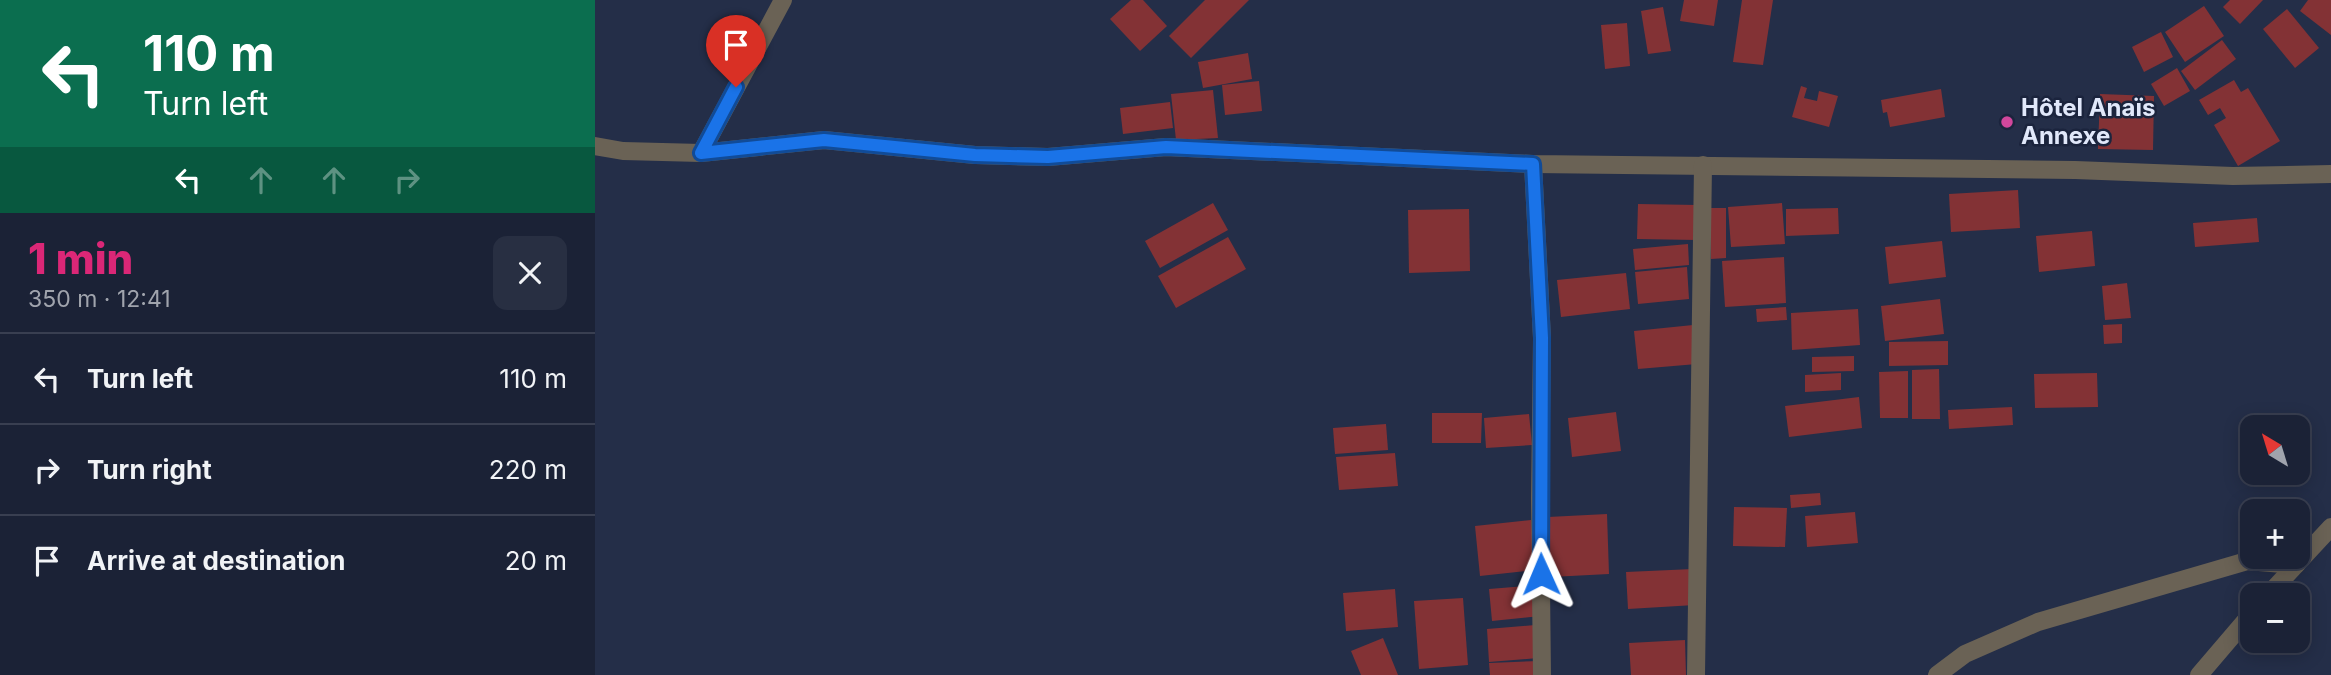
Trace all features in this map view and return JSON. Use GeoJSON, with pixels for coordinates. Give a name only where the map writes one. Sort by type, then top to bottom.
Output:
{"type":"FeatureCollection","features":[{"type":"Feature","properties":{"kind":"street"},"geometry":{"type":"LineString","coordinates":[[701,153],[783,0]]}},
{"type":"Feature","properties":{"kind":"street"},"geometry":{"type":"LineString","coordinates":[[595,146],[623,150],[701,153],[824,140],[975,155],[1048,157],[1166,147],[1533,164],[2075,170],[2233,176],[2331,174]]}},
{"type":"Feature","properties":{"kind":"street"},"geometry":{"type":"LineString","coordinates":[[1533,164],[1542,338],[1542,675]]}},
{"type":"Feature","properties":{"kind":"street"},"geometry":{"type":"LineString","coordinates":[[1696,675],[1703,165]]}},
{"type":"Feature","properties":{"kind":"street"},"geometry":{"type":"LineString","coordinates":[[2310,550],[2330,529]]}},
{"type":"Feature","properties":{"kind":"street"},"geometry":{"type":"LineString","coordinates":[[1937,675],[1965,654],[2038,622],[2240,563]]}},
{"type":"Feature","properties":{"kind":"street"},"geometry":{"type":"LineString","coordinates":[[2279,583],[2292,569]]}},
{"type":"Feature","properties":{"kind":"street"},"geometry":{"type":"LineString","coordinates":[[2199,675],[2240,627]]}},
{"type":"Feature","properties":{"kind":"building"},"geometry":{"type":"Polygon","coordinates":[[[1131,0],[1143,0],[1167,26],[1140,51],[1110,19],[1131,0]]]}},
{"type":"Feature","properties":{"kind":"building"},"geometry":{"type":"Polygon","coordinates":[[[1205,0],[1249,0],[1191,58],[1169,36],[1205,0]]]}},
{"type":"Feature","properties":{"kind":"building"},"geometry":{"type":"Polygon","coordinates":[[[1684,0],[1718,0],[1714,26],[1680,21],[1684,0]]]}},
{"type":"Feature","properties":{"kind":"building"},"geometry":{"type":"Polygon","coordinates":[[[1742,0],[1773,0],[1763,65],[1733,62],[1742,0]]]}},
{"type":"Feature","properties":{"kind":"building"},"geometry":{"type":"Polygon","coordinates":[[[2230,0],[2263,0],[2240,24],[2223,7],[2230,0]]]}},
{"type":"Feature","properties":{"kind":"building"},"geometry":{"type":"Polygon","coordinates":[[[2308,0],[2331,0],[2331,35],[2300,11],[2308,0]]]}},
{"type":"Feature","properties":{"kind":"building"},"geometry":{"type":"Polygon","coordinates":[[[2204,6],[2224,36],[2185,62],[2165,32],[2204,6]]]}},
{"type":"Feature","properties":{"kind":"building"},"geometry":{"type":"Polygon","coordinates":[[[1663,7],[1671,51],[1648,54],[1641,11],[1663,7]]]}},
{"type":"Feature","properties":{"kind":"building"},"geometry":{"type":"Polygon","coordinates":[[[2287,9],[2319,48],[2295,68],[2263,29],[2287,9]]]}},
{"type":"Feature","properties":{"kind":"building"},"geometry":{"type":"Polygon","coordinates":[[[1627,23],[1630,66],[1605,69],[1601,25],[1627,23]]]}},
{"type":"Feature","properties":{"kind":"building"},"geometry":{"type":"Polygon","coordinates":[[[2161,32],[2173,57],[2144,72],[2132,47],[2161,32]]]}},
{"type":"Feature","properties":{"kind":"building"},"geometry":{"type":"Polygon","coordinates":[[[2222,40],[2236,59],[2195,90],[2181,71],[2222,40]]]}},
{"type":"Feature","properties":{"kind":"building"},"geometry":{"type":"Polygon","coordinates":[[[1248,53],[1252,79],[1203,88],[1198,62],[1248,53]]]}},
{"type":"Feature","properties":{"kind":"building"},"geometry":{"type":"Polygon","coordinates":[[[2177,68],[2190,91],[2164,106],[2151,84],[2177,68]]]}},
{"type":"Feature","properties":{"kind":"building"},"geometry":{"type":"Polygon","coordinates":[[[2234,80],[2241,92],[2248,88],[2280,141],[2238,166],[2214,125],[2226,118],[2220,108],[2208,115],[2199,100],[2234,80]]]}},
{"type":"Feature","properties":{"kind":"building"},"geometry":{"type":"Polygon","coordinates":[[[1259,81],[1262,111],[1225,115],[1222,85],[1259,81]]]}},
{"type":"Feature","properties":{"kind":"building"},"geometry":{"type":"Polygon","coordinates":[[[1801,86],[1807,88],[1804,98],[1817,101],[1819,91],[1838,96],[1829,127],[1792,117],[1801,86]]]}},
{"type":"Feature","properties":{"kind":"building"},"geometry":{"type":"Polygon","coordinates":[[[1941,89],[1945,117],[1890,127],[1887,112],[1883,113],[1881,100],[1941,89]]]}},
{"type":"Feature","properties":{"kind":"building"},"geometry":{"type":"Polygon","coordinates":[[[1213,90],[1218,138],[1176,140],[1171,94],[1213,90]]]}},
{"type":"Feature","properties":{"kind":"building"},"geometry":{"type":"Polygon","coordinates":[[[2100,94],[2154,96],[2153,150],[2098,149],[2100,94]]]}},
{"type":"Feature","properties":{"kind":"building"},"geometry":{"type":"Polygon","coordinates":[[[1170,102],[1173,128],[1123,134],[1120,108],[1170,102]]]}},
{"type":"Feature","properties":{"kind":"building"},"geometry":{"type":"Polygon","coordinates":[[[2018,190],[2020,228],[1951,232],[1949,194],[2018,190]]]}},
{"type":"Feature","properties":{"kind":"building"},"geometry":{"type":"Polygon","coordinates":[[[1213,203],[1228,230],[1160,268],[1145,241],[1213,203]]]}},
{"type":"Feature","properties":{"kind":"building"},"geometry":{"type":"Polygon","coordinates":[[[1782,203],[1785,244],[1731,247],[1728,207],[1782,203]]]}},
{"type":"Feature","properties":{"kind":"building"},"geometry":{"type":"Polygon","coordinates":[[[1638,204],[1698,205],[1697,240],[1637,239],[1638,204]]]}},
{"type":"Feature","properties":{"kind":"building"},"geometry":{"type":"Polygon","coordinates":[[[1710,208],[1726,208],[1726,258],[1711,259],[1710,208]]]}},
{"type":"Feature","properties":{"kind":"building"},"geometry":{"type":"Polygon","coordinates":[[[1838,208],[1839,234],[1786,236],[1786,209],[1838,208]]]}},
{"type":"Feature","properties":{"kind":"building"},"geometry":{"type":"Polygon","coordinates":[[[1469,209],[1470,271],[1409,273],[1408,210],[1469,209]]]}},
{"type":"Feature","properties":{"kind":"building"},"geometry":{"type":"Polygon","coordinates":[[[2257,218],[2259,242],[2195,247],[2193,223],[2257,218]]]}},
{"type":"Feature","properties":{"kind":"building"},"geometry":{"type":"Polygon","coordinates":[[[2092,231],[2095,266],[2039,272],[2036,236],[2092,231]]]}},
{"type":"Feature","properties":{"kind":"building"},"geometry":{"type":"Polygon","coordinates":[[[1228,237],[1246,269],[1176,308],[1158,276],[1228,237]]]}},
{"type":"Feature","properties":{"kind":"building"},"geometry":{"type":"Polygon","coordinates":[[[1942,241],[1946,277],[1889,284],[1885,247],[1942,241]]]}},
{"type":"Feature","properties":{"kind":"building"},"geometry":{"type":"Polygon","coordinates":[[[1688,244],[1689,265],[1635,270],[1633,249],[1688,244]]]}},
{"type":"Feature","properties":{"kind":"building"},"geometry":{"type":"Polygon","coordinates":[[[1784,257],[1786,303],[1725,307],[1722,261],[1784,257]]]}},
{"type":"Feature","properties":{"kind":"building"},"geometry":{"type":"Polygon","coordinates":[[[1687,267],[1689,299],[1638,304],[1635,272],[1687,267]]]}},
{"type":"Feature","properties":{"kind":"building"},"geometry":{"type":"Polygon","coordinates":[[[1626,273],[1630,309],[1561,317],[1557,280],[1626,273]]]}},
{"type":"Feature","properties":{"kind":"building"},"geometry":{"type":"Polygon","coordinates":[[[2127,283],[2131,318],[2105,320],[2102,286],[2127,283]]]}},
{"type":"Feature","properties":{"kind":"building"},"geometry":{"type":"Polygon","coordinates":[[[1940,299],[1944,334],[1885,341],[1881,306],[1940,299]]]}},
{"type":"Feature","properties":{"kind":"building"},"geometry":{"type":"Polygon","coordinates":[[[1786,307],[1787,320],[1757,322],[1756,309],[1786,307]]]}},
{"type":"Feature","properties":{"kind":"building"},"geometry":{"type":"Polygon","coordinates":[[[1858,309],[1860,345],[1792,350],[1791,313],[1858,309]]]}},
{"type":"Feature","properties":{"kind":"building"},"geometry":{"type":"Polygon","coordinates":[[[2122,324],[2122,343],[2104,344],[2103,325],[2122,324]]]}},
{"type":"Feature","properties":{"kind":"building"},"geometry":{"type":"Polygon","coordinates":[[[1693,325],[1697,364],[1638,369],[1634,331],[1693,325]]]}},
{"type":"Feature","properties":{"kind":"building"},"geometry":{"type":"Polygon","coordinates":[[[1948,341],[1948,365],[1889,366],[1889,342],[1948,341]]]}},
{"type":"Feature","properties":{"kind":"building"},"geometry":{"type":"Polygon","coordinates":[[[1854,356],[1854,371],[1812,372],[1812,357],[1854,356]]]}},
{"type":"Feature","properties":{"kind":"building"},"geometry":{"type":"Polygon","coordinates":[[[1939,369],[1940,419],[1912,419],[1912,370],[1939,369]]]}},
{"type":"Feature","properties":{"kind":"building"},"geometry":{"type":"Polygon","coordinates":[[[1908,371],[1908,418],[1880,418],[1879,372],[1908,371]]]}},
{"type":"Feature","properties":{"kind":"building"},"geometry":{"type":"Polygon","coordinates":[[[1841,373],[1841,390],[1805,392],[1805,375],[1841,373]]]}},
{"type":"Feature","properties":{"kind":"building"},"geometry":{"type":"Polygon","coordinates":[[[2097,373],[2098,407],[2035,408],[2034,374],[2097,373]]]}},
{"type":"Feature","properties":{"kind":"building"},"geometry":{"type":"Polygon","coordinates":[[[1859,397],[1862,428],[1789,437],[1785,406],[1859,397]]]}},
{"type":"Feature","properties":{"kind":"building"},"geometry":{"type":"Polygon","coordinates":[[[2012,407],[2013,425],[1949,429],[1948,410],[2012,407]]]}},
{"type":"Feature","properties":{"kind":"building"},"geometry":{"type":"Polygon","coordinates":[[[1616,412],[1621,451],[1572,457],[1568,418],[1616,412]]]}},
{"type":"Feature","properties":{"kind":"building"},"geometry":{"type":"Polygon","coordinates":[[[1432,413],[1482,413],[1481,443],[1432,443],[1432,413]]]}},
{"type":"Feature","properties":{"kind":"building"},"geometry":{"type":"Polygon","coordinates":[[[1529,414],[1532,445],[1486,448],[1484,418],[1529,414]]]}},
{"type":"Feature","properties":{"kind":"building"},"geometry":{"type":"Polygon","coordinates":[[[1386,424],[1388,450],[1335,454],[1333,428],[1386,424]]]}},
{"type":"Feature","properties":{"kind":"building"},"geometry":{"type":"Polygon","coordinates":[[[1395,453],[1398,486],[1339,490],[1336,457],[1395,453]]]}},
{"type":"Feature","properties":{"kind":"building"},"geometry":{"type":"Polygon","coordinates":[[[1820,493],[1821,505],[1791,508],[1790,495],[1820,493]]]}},
{"type":"Feature","properties":{"kind":"building"},"geometry":{"type":"Polygon","coordinates":[[[1734,507],[1787,508],[1785,547],[1733,546],[1734,507]]]}},
{"type":"Feature","properties":{"kind":"building"},"geometry":{"type":"Polygon","coordinates":[[[1855,512],[1858,543],[1807,547],[1805,516],[1855,512]]]}},
{"type":"Feature","properties":{"kind":"building"},"geometry":{"type":"Polygon","coordinates":[[[1607,514],[1609,574],[1551,577],[1548,517],[1607,514]]]}},
{"type":"Feature","properties":{"kind":"building"},"geometry":{"type":"Polygon","coordinates":[[[1531,520],[1535,570],[1480,576],[1475,526],[1531,520]]]}},
{"type":"Feature","properties":{"kind":"building"},"geometry":{"type":"Polygon","coordinates":[[[1693,569],[1695,605],[1628,609],[1626,572],[1693,569]]]}},
{"type":"Feature","properties":{"kind":"building"},"geometry":{"type":"Polygon","coordinates":[[[1537,585],[1540,616],[1492,621],[1489,589],[1537,585]]]}},
{"type":"Feature","properties":{"kind":"building"},"geometry":{"type":"Polygon","coordinates":[[[1395,589],[1398,627],[1346,631],[1343,593],[1395,589]]]}},
{"type":"Feature","properties":{"kind":"building"},"geometry":{"type":"Polygon","coordinates":[[[1463,598],[1468,665],[1419,669],[1414,601],[1463,598]]]}},
{"type":"Feature","properties":{"kind":"building"},"geometry":{"type":"Polygon","coordinates":[[[1535,625],[1538,658],[1489,662],[1487,629],[1535,625]]]}},
{"type":"Feature","properties":{"kind":"building"},"geometry":{"type":"Polygon","coordinates":[[[1383,638],[1398,675],[1361,675],[1351,651],[1383,638]]]}},
{"type":"Feature","properties":{"kind":"building"},"geometry":{"type":"Polygon","coordinates":[[[1685,640],[1686,675],[1631,675],[1629,643],[1685,640]]]}},
{"type":"Feature","properties":{"kind":"building"},"geometry":{"type":"Polygon","coordinates":[[[1539,661],[1540,675],[1490,675],[1489,663],[1539,661]]]}},
{"type":"Feature","properties":{"kind":"place","name":"Hôtel Anaïs Annexe"},"geometry":{"type":"Point","coordinates":[2007,122]}},
{"type":"Feature","properties":{"kind":"route"},"geometry":{"type":"LineString","coordinates":[[736,87],[701,153],[824,140],[975,155],[1048,157],[1166,147],[1401,160],[1533,164],[1542,338],[1541,574]]}}]}
